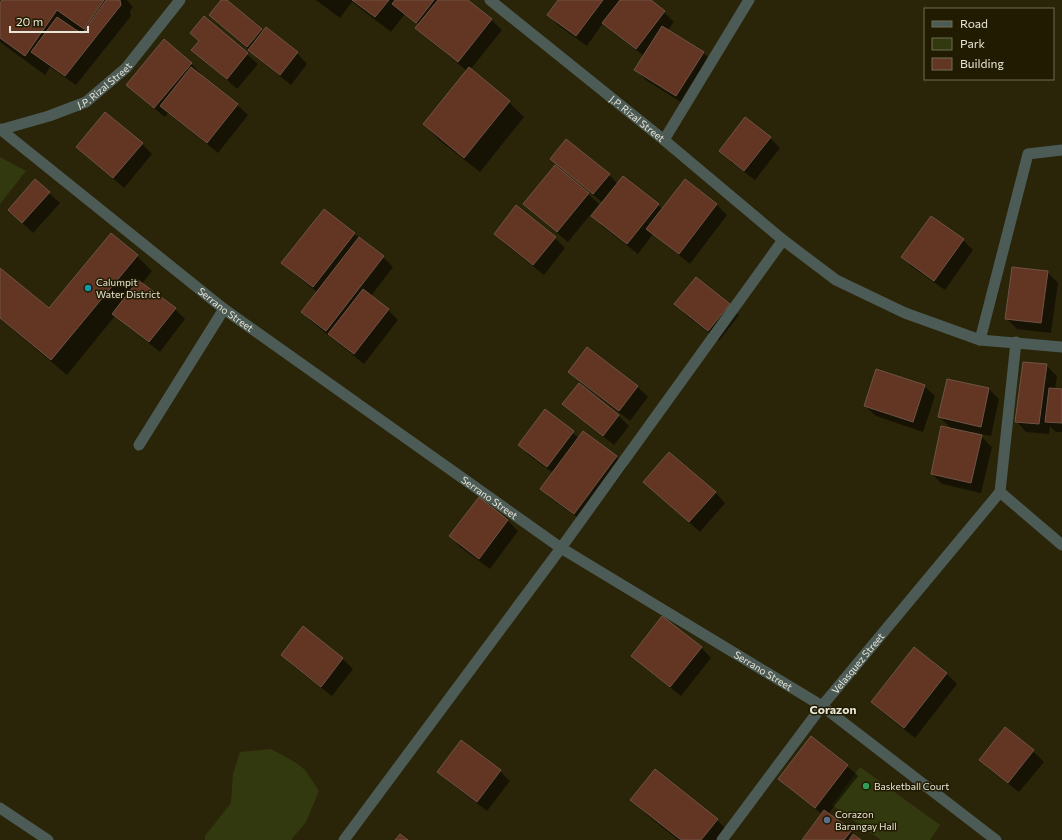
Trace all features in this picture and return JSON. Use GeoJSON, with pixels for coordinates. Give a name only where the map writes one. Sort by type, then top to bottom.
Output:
{"type":"FeatureCollection","features":[{"type":"Feature","properties":{"kind":"street","name":"J.P. Rizal Street"},"geometry":{"type":"LineString","coordinates":[[0,129],[49,116],[86,102],[126,68],[180,0]]}},
{"type":"Feature","properties":{"kind":"street","name":"J.P. Rizal Street"},"geometry":{"type":"LineString","coordinates":[[490,0],[664,140],[783,240],[836,280],[905,313],[980,340],[1062,347]]}},
{"type":"Feature","properties":{"kind":"street"},"geometry":{"type":"LineString","coordinates":[[664,140],[749,0]]}},
{"type":"Feature","properties":{"kind":"street","name":"Serrano Street"},"geometry":{"type":"LineString","coordinates":[[0,129],[224,309],[561,548],[822,706],[996,840]]}},
{"type":"Feature","properties":{"kind":"street"},"geometry":{"type":"LineString","coordinates":[[980,340],[1028,154],[1062,150]]}},
{"type":"Feature","properties":{"kind":"street"},"geometry":{"type":"LineString","coordinates":[[344,840],[561,548],[783,240]]}},
{"type":"Feature","properties":{"kind":"street"},"geometry":{"type":"LineString","coordinates":[[139,445],[224,309]]}},
{"type":"Feature","properties":{"kind":"street"},"geometry":{"type":"LineString","coordinates":[[1016,342],[1000,492],[1062,544]]}},
{"type":"Feature","properties":{"kind":"street","name":"Velasquez Street"},"geometry":{"type":"LineString","coordinates":[[722,840],[822,706],[1000,492]]}},
{"type":"Feature","properties":{"kind":"street"},"geometry":{"type":"LineString","coordinates":[[0,808],[48,840]]}},
{"type":"Feature","properties":{"kind":"green space"},"geometry":{"type":"Polygon","coordinates":[[[0,157],[26,171],[0,204],[0,157]]]}},
{"type":"Feature","properties":{"kind":"green space"},"geometry":{"type":"Polygon","coordinates":[[[271,749],[295,762],[305,770],[319,791],[306,822],[291,840],[205,840],[205,836],[231,803],[233,774],[240,752],[271,749]]]}},
{"type":"Feature","properties":{"kind":"green space","name":"Basketball Court"},"geometry":{"type":"Polygon","coordinates":[[[860,767],[940,825],[930,840],[881,840],[832,805],[860,767]]]}},
{"type":"Feature","properties":{"kind":"building"},"geometry":{"type":"Polygon","coordinates":[[[2,0],[104,0],[84,29],[57,10],[25,56],[0,38],[0,3],[2,0]]]}},
{"type":"Feature","properties":{"kind":"building"},"geometry":{"type":"Polygon","coordinates":[[[106,0],[120,0],[121,5],[65,76],[31,52],[57,17],[82,34],[106,0]]]}},
{"type":"Feature","properties":{"kind":"building"},"geometry":{"type":"Polygon","coordinates":[[[221,0],[227,0],[262,29],[247,47],[209,15],[221,0]]]}},
{"type":"Feature","properties":{"kind":"building"},"geometry":{"type":"Polygon","coordinates":[[[352,0],[389,0],[375,17],[352,0]]]}},
{"type":"Feature","properties":{"kind":"building"},"geometry":{"type":"Polygon","coordinates":[[[395,0],[434,0],[416,23],[392,4],[395,0]]]}},
{"type":"Feature","properties":{"kind":"building"},"geometry":{"type":"Polygon","coordinates":[[[438,0],[468,0],[492,19],[458,62],[415,28],[438,0]]]}},
{"type":"Feature","properties":{"kind":"building"},"geometry":{"type":"Polygon","coordinates":[[[558,0],[603,0],[576,36],[547,15],[558,0]]]}},
{"type":"Feature","properties":{"kind":"building"},"geometry":{"type":"Polygon","coordinates":[[[620,0],[651,0],[665,11],[636,49],[602,23],[620,0]]]}},
{"type":"Feature","properties":{"kind":"building"},"geometry":{"type":"Polygon","coordinates":[[[204,16],[248,53],[227,79],[191,50],[199,41],[190,33],[204,16]]]}},
{"type":"Feature","properties":{"kind":"building"},"geometry":{"type":"Polygon","coordinates":[[[662,26],[704,52],[676,96],[634,70],[662,26]]]}},
{"type":"Feature","properties":{"kind":"building"},"geometry":{"type":"Polygon","coordinates":[[[266,27],[298,52],[280,75],[248,50],[266,27]]]}},
{"type":"Feature","properties":{"kind":"building"},"geometry":{"type":"Polygon","coordinates":[[[164,39],[192,63],[154,108],[126,85],[164,39]]]}},
{"type":"Feature","properties":{"kind":"building"},"geometry":{"type":"Polygon","coordinates":[[[191,67],[238,104],[207,143],[160,106],[191,67]]]}},
{"type":"Feature","properties":{"kind":"building"},"geometry":{"type":"Polygon","coordinates":[[[469,67],[510,101],[464,158],[423,124],[469,67]]]}},
{"type":"Feature","properties":{"kind":"building"},"geometry":{"type":"Polygon","coordinates":[[[105,112],[143,143],[113,178],[76,147],[105,112]]]}},
{"type":"Feature","properties":{"kind":"building"},"geometry":{"type":"Polygon","coordinates":[[[745,117],[771,137],[744,171],[719,151],[745,117]]]}},
{"type":"Feature","properties":{"kind":"building"},"geometry":{"type":"Polygon","coordinates":[[[566,139],[610,174],[593,194],[550,159],[566,139]]]}},
{"type":"Feature","properties":{"kind":"building"},"geometry":{"type":"Polygon","coordinates":[[[555,165],[589,193],[557,232],[523,204],[555,165]]]}},
{"type":"Feature","properties":{"kind":"building"},"geometry":{"type":"Polygon","coordinates":[[[623,176],[659,204],[627,244],[591,216],[623,176]]]}},
{"type":"Feature","properties":{"kind":"building"},"geometry":{"type":"Polygon","coordinates":[[[35,179],[50,192],[22,223],[8,210],[35,179]]]}},
{"type":"Feature","properties":{"kind":"building"},"geometry":{"type":"Polygon","coordinates":[[[685,179],[717,204],[679,254],[646,229],[685,179]]]}},
{"type":"Feature","properties":{"kind":"building"},"geometry":{"type":"Polygon","coordinates":[[[516,205],[556,237],[533,265],[494,234],[516,205]]]}},
{"type":"Feature","properties":{"kind":"building"},"geometry":{"type":"Polygon","coordinates":[[[324,209],[355,233],[313,287],[281,263],[324,209]]]}},
{"type":"Feature","properties":{"kind":"building"},"geometry":{"type":"Polygon","coordinates":[[[931,216],[964,239],[934,281],[901,257],[931,216]]]}},
{"type":"Feature","properties":{"kind":"building","name":"Calumpit Water District"},"geometry":{"type":"Polygon","coordinates":[[[111,233],[138,255],[51,360],[0,318],[0,268],[49,308],[111,233]]]}},
{"type":"Feature","properties":{"kind":"building"},"geometry":{"type":"Polygon","coordinates":[[[359,237],[384,256],[326,331],[301,312],[359,237]]]}},
{"type":"Feature","properties":{"kind":"building"},"geometry":{"type":"Polygon","coordinates":[[[1012,267],[1048,271],[1041,323],[1005,319],[1012,267]]]}},
{"type":"Feature","properties":{"kind":"building"},"geometry":{"type":"Polygon","coordinates":[[[696,277],[730,304],[708,331],[674,304],[696,277]]]}},
{"type":"Feature","properties":{"kind":"building"},"geometry":{"type":"Polygon","coordinates":[[[138,280],[176,308],[149,342],[112,314],[138,280]]]}},
{"type":"Feature","properties":{"kind":"building"},"geometry":{"type":"Polygon","coordinates":[[[363,289],[389,309],[354,354],[328,334],[363,289]]]}},
{"type":"Feature","properties":{"kind":"building"},"geometry":{"type":"Polygon","coordinates":[[[587,347],[638,386],[619,411],[568,372],[587,347]]]}},
{"type":"Feature","properties":{"kind":"building"},"geometry":{"type":"Polygon","coordinates":[[[1023,362],[1047,364],[1039,424],[1015,422],[1023,362]]]}},
{"type":"Feature","properties":{"kind":"building"},"geometry":{"type":"Polygon","coordinates":[[[876,369],[925,385],[913,422],[864,406],[876,369]]]}},
{"type":"Feature","properties":{"kind":"building"},"geometry":{"type":"Polygon","coordinates":[[[947,379],[989,388],[981,427],[938,417],[947,379]]]}},
{"type":"Feature","properties":{"kind":"building"},"geometry":{"type":"Polygon","coordinates":[[[579,383],[619,415],[603,436],[562,404],[579,383]]]}},
{"type":"Feature","properties":{"kind":"building"},"geometry":{"type":"Polygon","coordinates":[[[1049,388],[1062,389],[1062,423],[1045,422],[1049,388]]]}},
{"type":"Feature","properties":{"kind":"building"},"geometry":{"type":"Polygon","coordinates":[[[545,409],[574,431],[547,467],[518,445],[545,409]]]}},
{"type":"Feature","properties":{"kind":"building"},"geometry":{"type":"Polygon","coordinates":[[[941,426],[982,435],[971,483],[931,474],[941,426]]]}},
{"type":"Feature","properties":{"kind":"building"},"geometry":{"type":"Polygon","coordinates":[[[583,431],[617,456],[574,514],[540,489],[583,431]]]}},
{"type":"Feature","properties":{"kind":"building"},"geometry":{"type":"Polygon","coordinates":[[[669,452],[716,492],[689,522],[643,482],[669,452]]]}},
{"type":"Feature","properties":{"kind":"building"},"geometry":{"type":"Polygon","coordinates":[[[479,497],[508,520],[479,559],[449,536],[479,497]]]}},
{"type":"Feature","properties":{"kind":"building"},"geometry":{"type":"Polygon","coordinates":[[[662,616],[702,647],[670,687],[631,656],[662,616]]]}},
{"type":"Feature","properties":{"kind":"building"},"geometry":{"type":"Polygon","coordinates":[[[303,626],[343,658],[321,687],[281,655],[303,626]]]}},
{"type":"Feature","properties":{"kind":"building"},"geometry":{"type":"Polygon","coordinates":[[[914,647],[947,673],[904,728],[871,702],[914,647]]]}},
{"type":"Feature","properties":{"kind":"building"},"geometry":{"type":"Polygon","coordinates":[[[1005,727],[1034,750],[1008,783],[979,760],[1005,727]]]}},
{"type":"Feature","properties":{"kind":"building"},"geometry":{"type":"Polygon","coordinates":[[[811,736],[848,765],[815,808],[778,779],[811,736]]]}},
{"type":"Feature","properties":{"kind":"building"},"geometry":{"type":"Polygon","coordinates":[[[461,740],[501,770],[477,802],[437,772],[461,740]]]}},
{"type":"Feature","properties":{"kind":"building"},"geometry":{"type":"Polygon","coordinates":[[[655,769],[718,819],[701,840],[681,840],[630,800],[655,769]]]}},
{"type":"Feature","properties":{"kind":"building","name":"Corazon Barangay Hall"},"geometry":{"type":"Polygon","coordinates":[[[824,810],[852,830],[844,840],[802,840],[824,810]]]}},
{"type":"Feature","properties":{"kind":"building"},"geometry":{"type":"Polygon","coordinates":[[[400,834],[408,840],[395,840],[400,834]]]}},
{"type":"Feature","properties":{"kind":"building"},"geometry":{"type":"Polygon","coordinates":[[[853,834],[861,840],[849,840],[853,834]]]}},
{"type":"Feature","properties":{"kind":"place","name":"Calumpit Water District"},"geometry":{"type":"Point","coordinates":[88,288]}},
{"type":"Feature","properties":{"kind":"place","name":"Basketball Court"},"geometry":{"type":"Point","coordinates":[866,786]}},
{"type":"Feature","properties":{"kind":"place","name":"Corazon Barangay Hall"},"geometry":{"type":"Point","coordinates":[827,820]}},
{"type":"Feature","properties":{"kind":"district","name":"Corazon"},"geometry":{"type":"Point","coordinates":[833,709]}}]}
